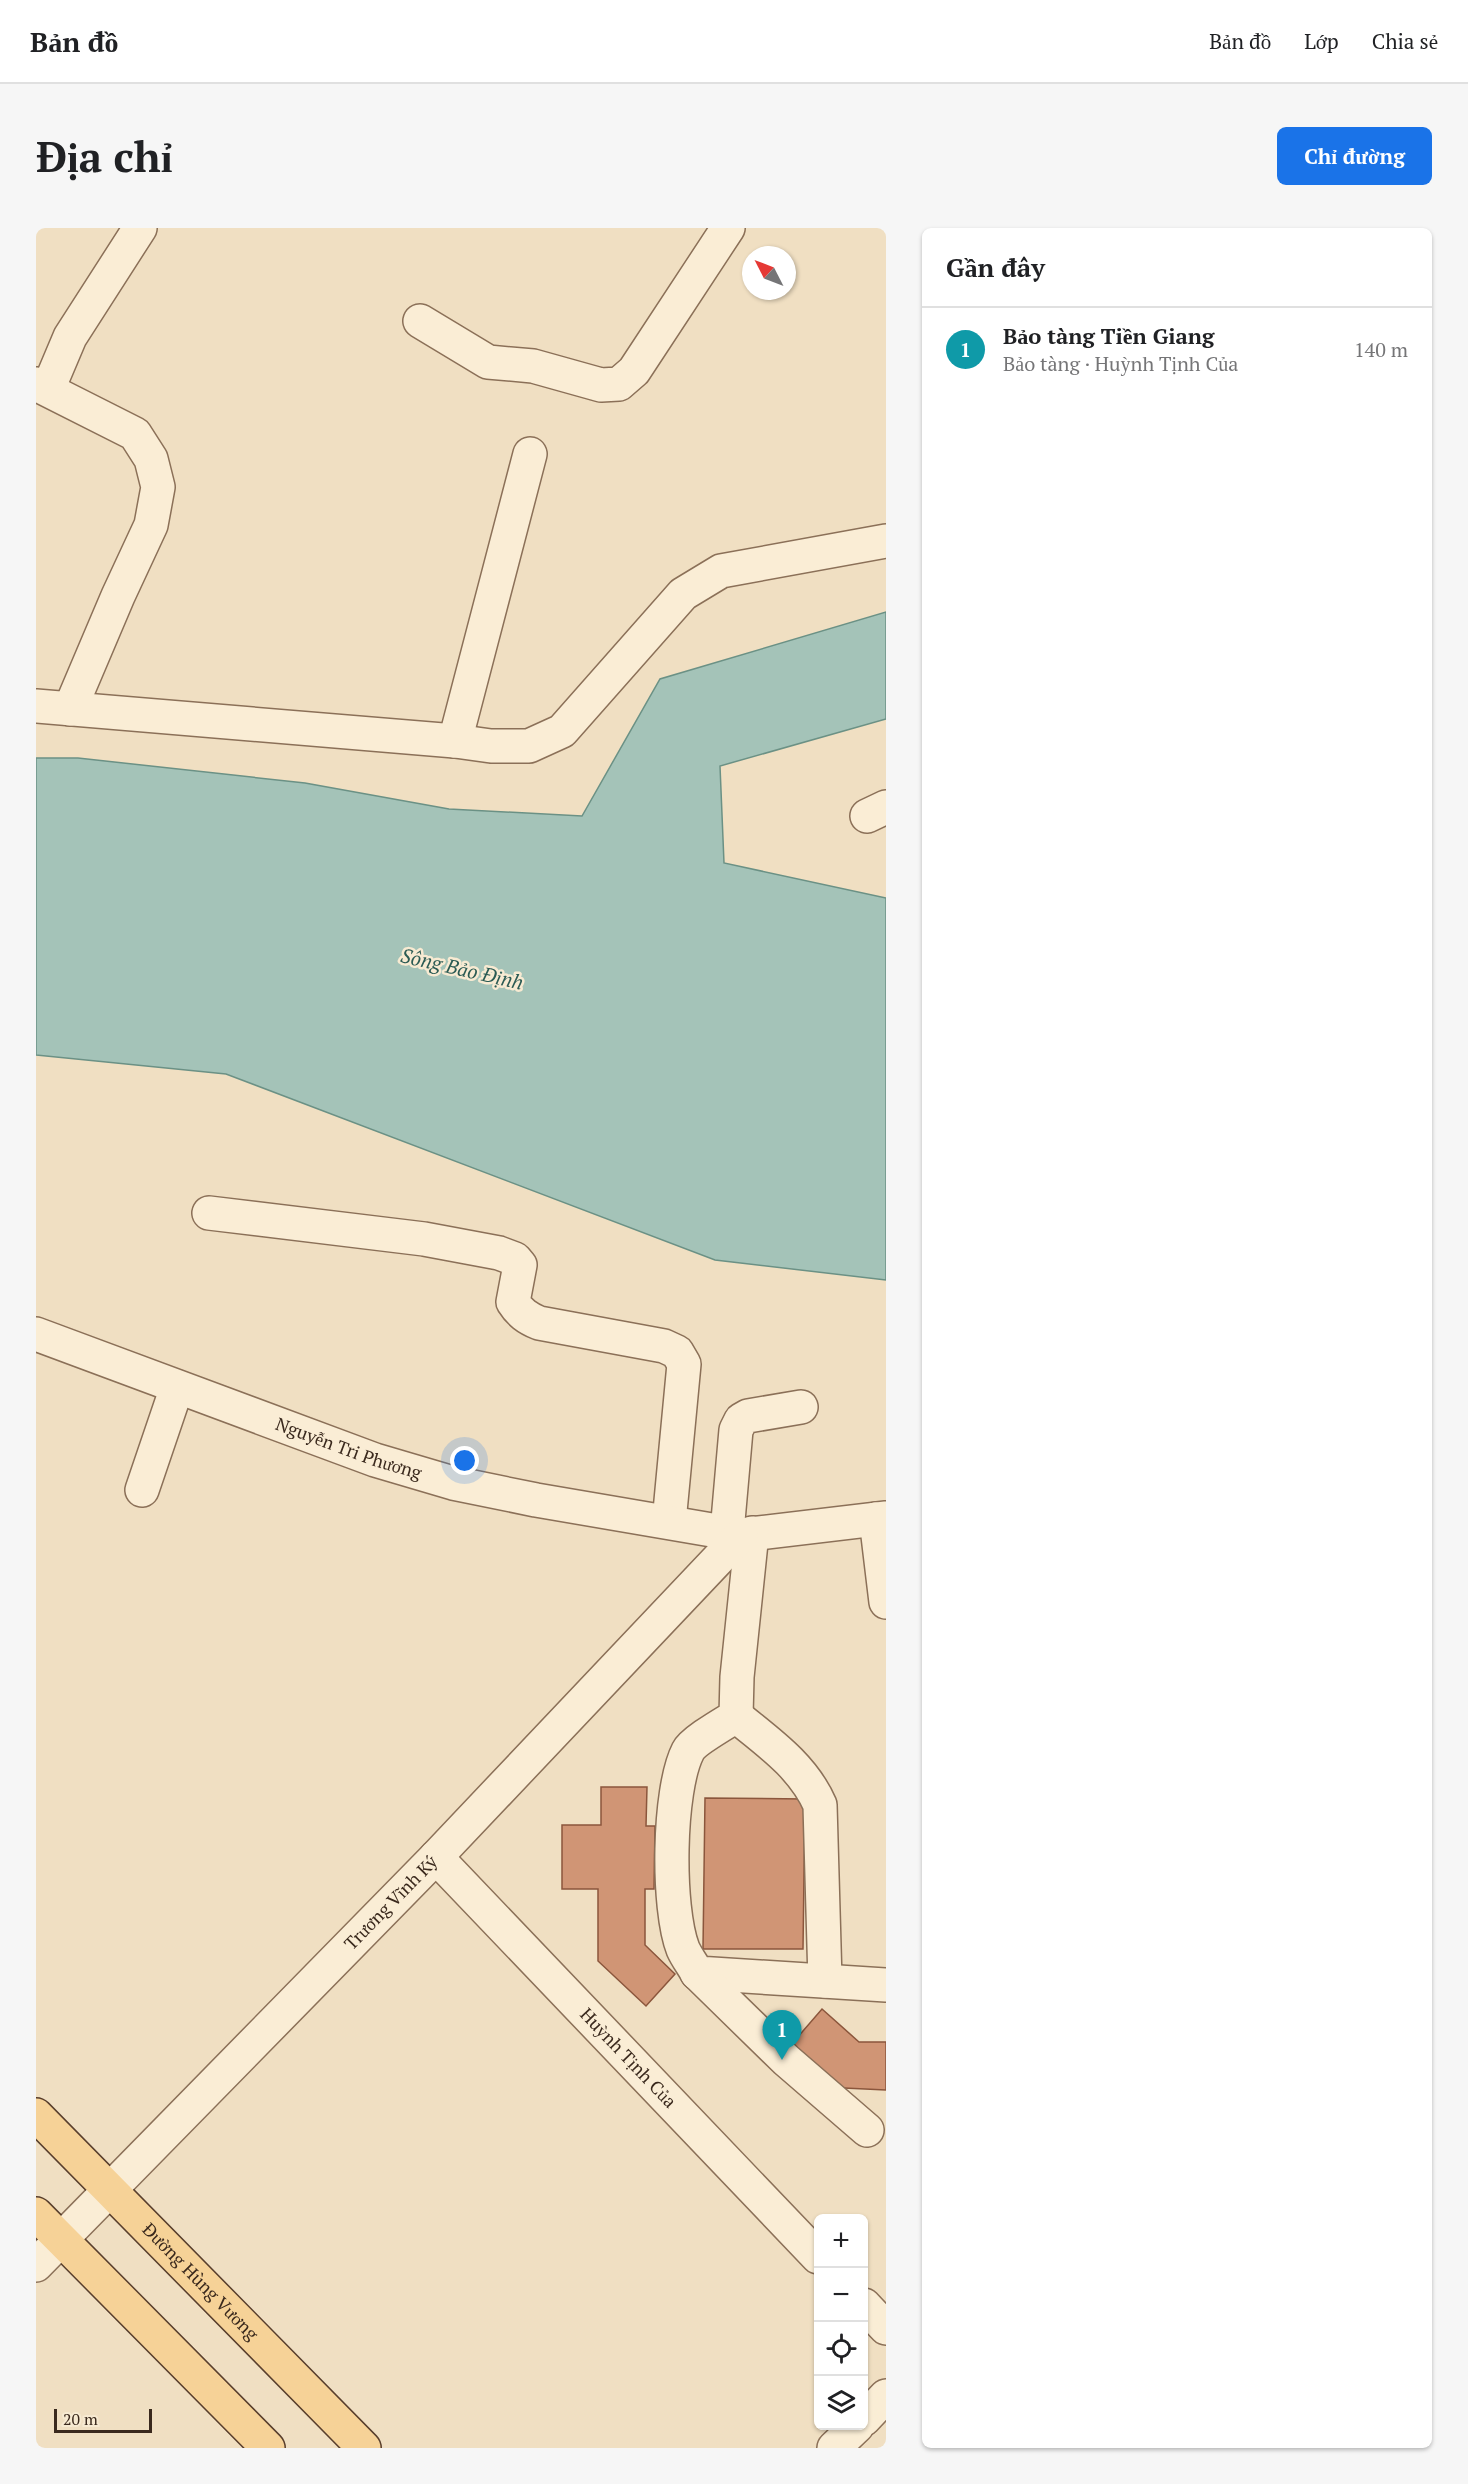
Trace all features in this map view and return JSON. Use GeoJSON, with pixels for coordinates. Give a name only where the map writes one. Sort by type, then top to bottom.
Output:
{"type":"FeatureCollection","features":[{"type":"Feature","properties":{"kind":"main road","name":"Đường Hùng Vương"},"geometry":{"type":"LineString","coordinates":[[36,2115],[364,2448]]}},
{"type":"Feature","properties":{"kind":"main road"},"geometry":{"type":"LineString","coordinates":[[36,2214],[268,2448]]}},
{"type":"Feature","properties":{"kind":"street"},"geometry":{"type":"LineString","coordinates":[[70,709],[151,525],[158,487],[151,459],[135,434],[42,387],[70,337],[140,228]]}},
{"type":"Feature","properties":{"kind":"street"},"geometry":{"type":"LineString","coordinates":[[420,321],[488,362],[533,366],[601,385],[620,384],[634,372],[728,228]]}},
{"type":"Feature","properties":{"kind":"street"},"geometry":{"type":"LineString","coordinates":[[455,741],[530,454]]}},
{"type":"Feature","properties":{"kind":"street"},"geometry":{"type":"LineString","coordinates":[[36,706],[455,741],[491,746],[529,746],[562,731],[683,594],[721,572],[886,542]]}},
{"type":"Feature","properties":{"kind":"street"},"geometry":{"type":"LineString","coordinates":[[209,1213],[424,1239],[499,1252],[515,1259],[519,1265],[513,1302],[529,1319],[539,1323],[664,1346],[676,1352],[684,1364],[669,1522]]}},
{"type":"Feature","properties":{"kind":"street","name":"Nguyễn Tri Phương"},"geometry":{"type":"LineString","coordinates":[[36,1334],[375,1460],[453,1483],[536,1500],[740,1534],[881,1518]]}},
{"type":"Feature","properties":{"kind":"street"},"geometry":{"type":"LineString","coordinates":[[142,1490],[177,1387]]}},
{"type":"Feature","properties":{"kind":"street"},"geometry":{"type":"LineString","coordinates":[[736,1716],[740,1534],[736,1430],[741,1420],[747,1416],[801,1407]]}},
{"type":"Feature","properties":{"kind":"street"},"geometry":{"type":"LineString","coordinates":[[881,1518],[886,1602]]}},
{"type":"Feature","properties":{"kind":"street","name":"Trương Vĩnh Ký"},"geometry":{"type":"LineString","coordinates":[[36,2265],[436,1857],[740,1534]]}},
{"type":"Feature","properties":{"kind":"street"},"geometry":{"type":"LineString","coordinates":[[736,1716],[689,1749],[676,1794],[674,1903],[684,1950],[697,1973],[786,2060],[867,2130]]}},
{"type":"Feature","properties":{"kind":"street"},"geometry":{"type":"LineString","coordinates":[[736,1716],[795,1765],[812,1786],[820,1805],[825,1981]]}},
{"type":"Feature","properties":{"kind":"street","name":"Huỳnh Tịnh Của"},"geometry":{"type":"LineString","coordinates":[[436,1857],[814,2253]]}},
{"type":"Feature","properties":{"kind":"street"},"geometry":{"type":"LineString","coordinates":[[697,1973],[886,1985]]}},
{"type":"Feature","properties":{"kind":"street"},"geometry":{"type":"LineString","coordinates":[[868,2309],[886,2328]]}},
{"type":"Feature","properties":{"kind":"street"},"geometry":{"type":"LineString","coordinates":[[868,2415],[886,2396]]}},
{"type":"Feature","properties":{"kind":"street"},"geometry":{"type":"LineString","coordinates":[[834,2448],[853,2430]]}},
{"type":"Feature","properties":{"kind":"water","name":"Sông Bảo Định"},"geometry":{"type":"Polygon","coordinates":[[[886,612],[886,719],[720,766],[724,863],[886,898],[886,1280],[715,1260],[226,1074],[36,1055],[36,758],[78,758],[305,783],[449,809],[582,816],[660,679],[886,612]]]}},
{"type":"Feature","properties":{"kind":"building"},"geometry":{"type":"Polygon","coordinates":[[[601,1787],[647,1787],[646,1826],[655,1826],[654,1889],[645,1889],[645,1945],[675,1974],[646,2006],[598,1961],[598,1889],[562,1889],[562,1825],[601,1825],[601,1787]]]}},
{"type":"Feature","properties":{"kind":"building"},"geometry":{"type":"Polygon","coordinates":[[[705,1798],[805,1799],[803,1949],[703,1949],[705,1798]]]}},
{"type":"Feature","properties":{"kind":"building"},"geometry":{"type":"Polygon","coordinates":[[[822,2009],[859,2042],[886,2042],[886,2090],[823,2087],[790,2046],[822,2009]]]}},
{"type":"Feature","properties":{"kind":"place","name":"Bảo tàng Tiền Giang"},"geometry":{"type":"Point","coordinates":[782,2060]}}]}
